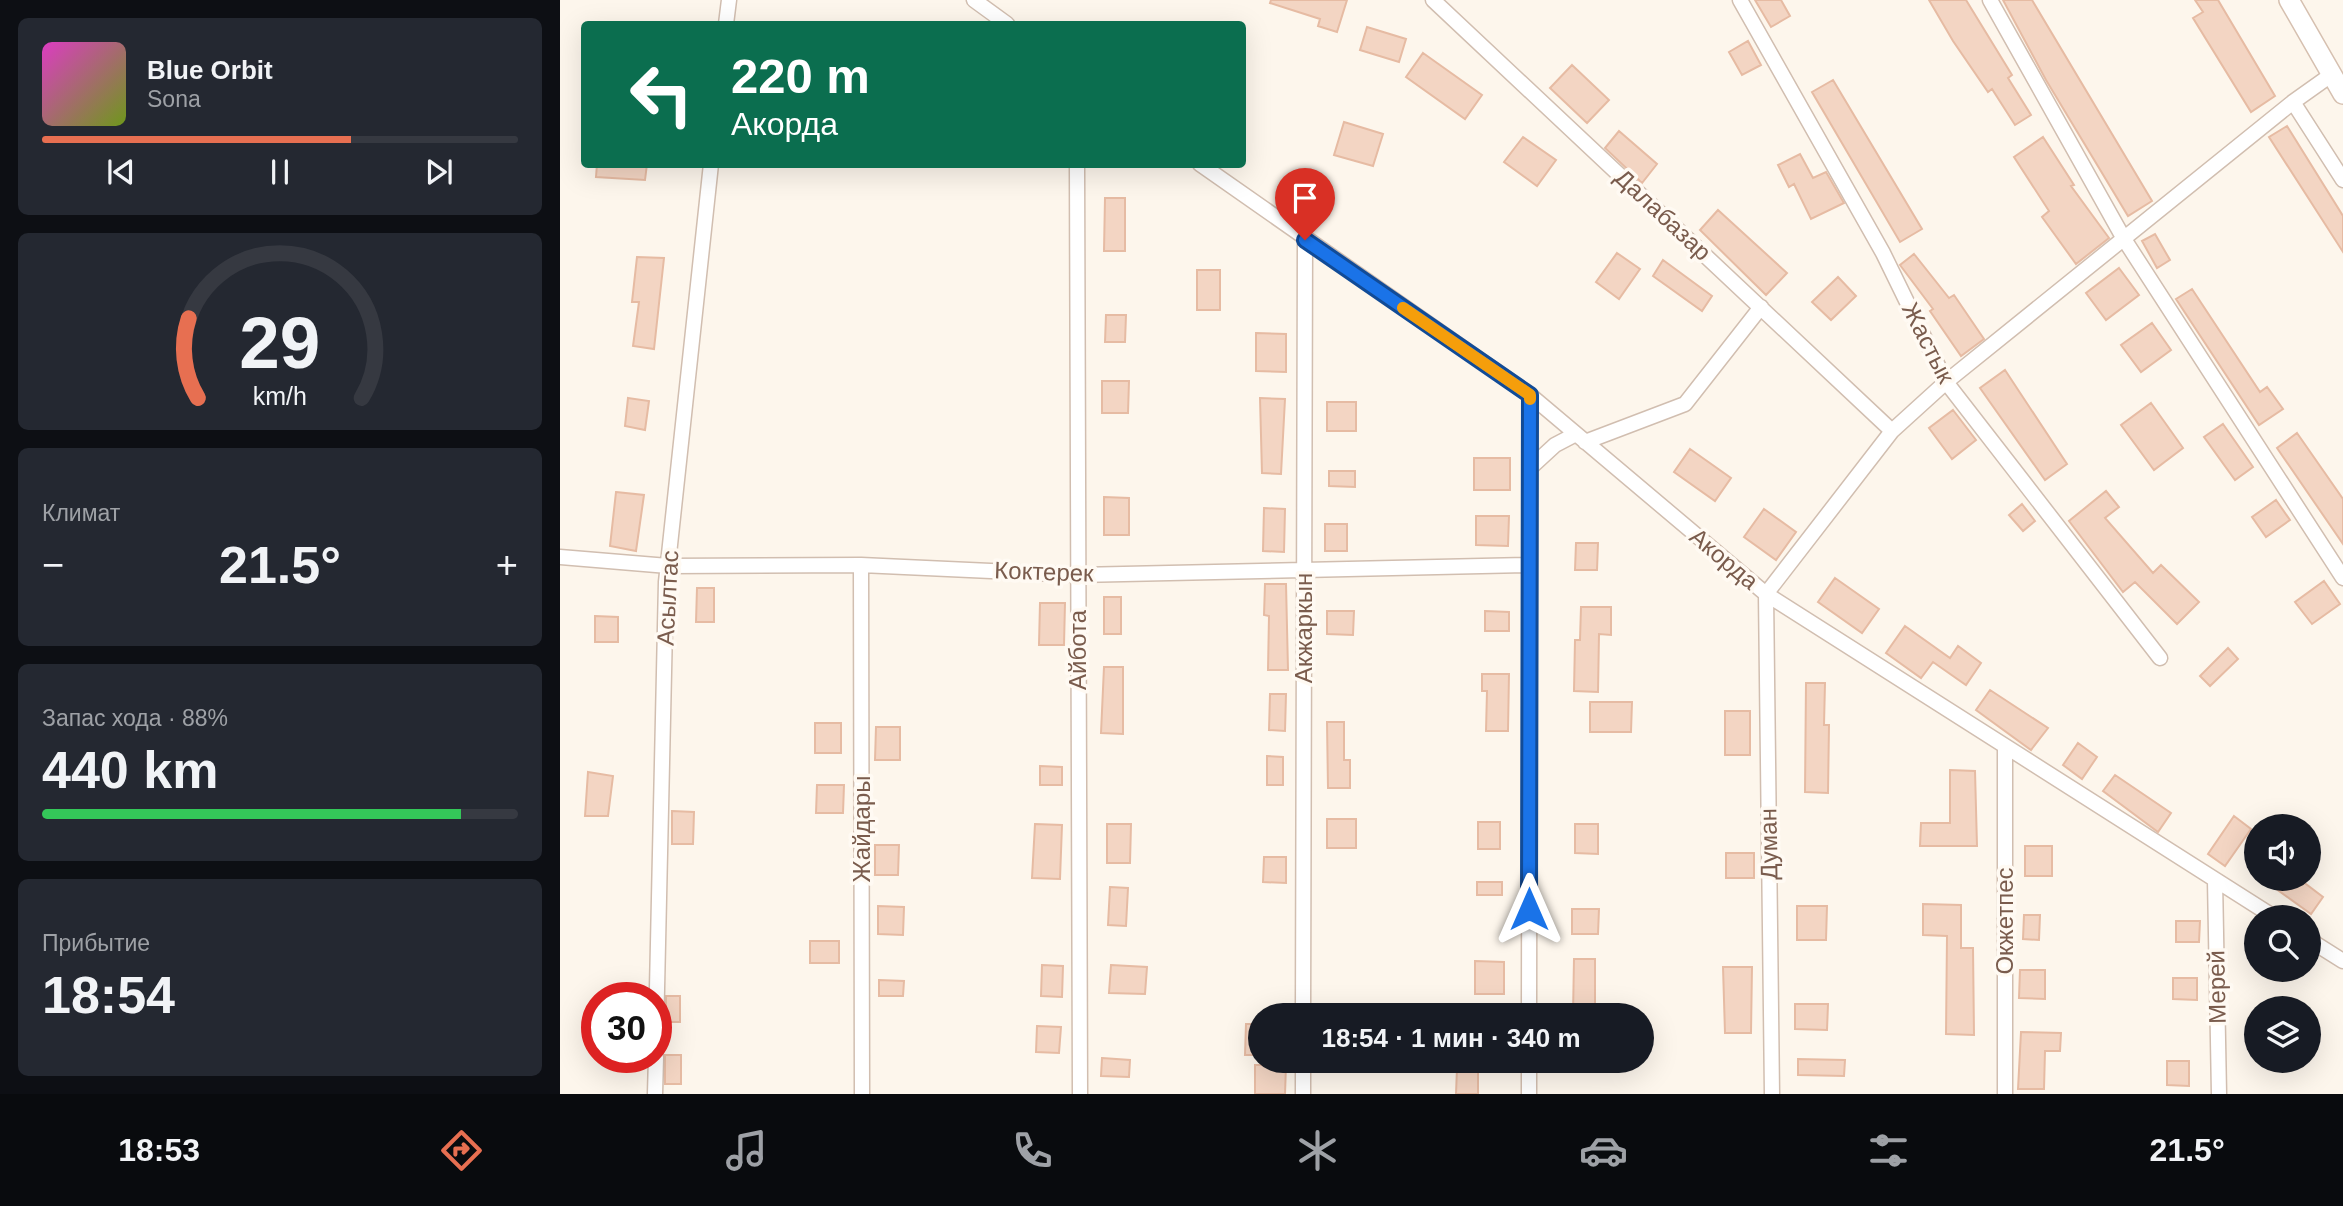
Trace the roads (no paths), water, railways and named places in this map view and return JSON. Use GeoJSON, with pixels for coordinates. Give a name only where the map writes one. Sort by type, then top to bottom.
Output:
{"type":"FeatureCollection","features":[{"type":"Feature","properties":{"kind":"main road"},"geometry":{"type":"LineString","coordinates":[[2289,0],[2343,94]]}},
{"type":"Feature","properties":{"kind":"street"},"geometry":{"type":"LineString","coordinates":[[726,21],[729,0]]}},
{"type":"Feature","properties":{"kind":"street"},"geometry":{"type":"LineString","coordinates":[[974,0],[1003,21]]}},
{"type":"Feature","properties":{"kind":"street","name":"Далабазар"},"geometry":{"type":"LineString","coordinates":[[1434,0],[1892,431]]}},
{"type":"Feature","properties":{"kind":"street","name":"Жастык"},"geometry":{"type":"LineString","coordinates":[[1740,0],[1883,253],[1946,382],[2160,658]]}},
{"type":"Feature","properties":{"kind":"street"},"geometry":{"type":"LineString","coordinates":[[1990,0],[2124,239],[2343,578]]}},
{"type":"Feature","properties":{"kind":"street"},"geometry":{"type":"LineString","coordinates":[[1766,594],[1892,431],[1946,382],[2293,102],[2331,75]]}},
{"type":"Feature","properties":{"kind":"street"},"geometry":{"type":"LineString","coordinates":[[2293,102],[2343,180]]}},
{"type":"Feature","properties":{"kind":"street","name":"Асылтас"},"geometry":{"type":"LineString","coordinates":[[657,982],[668,566],[711,168]]}},
{"type":"Feature","properties":{"kind":"street","name":"Айбота"},"geometry":{"type":"LineString","coordinates":[[1077,168],[1080,1094]]}},
{"type":"Feature","properties":{"kind":"street","name":"Акорда"},"geometry":{"type":"LineString","coordinates":[[1206,168],[1530,395],[1766,594],[2255,905]]}},
{"type":"Feature","properties":{"kind":"street","name":"Акжаркын"},"geometry":{"type":"LineString","coordinates":[[1303,1003],[1305,240]]}},
{"type":"Feature","properties":{"kind":"street"},"geometry":{"type":"LineString","coordinates":[[1530,468],[1555,445],[1685,404],[1760,307]]}},
{"type":"Feature","properties":{"kind":"street"},"geometry":{"type":"LineString","coordinates":[[1529,1003],[1530,395]]}},
{"type":"Feature","properties":{"kind":"street","name":"Коктерек"},"geometry":{"type":"LineString","coordinates":[[560,556],[668,566],[861,565],[1078,575],[1530,565]]}},
{"type":"Feature","properties":{"kind":"street","name":"Жайдары"},"geometry":{"type":"LineString","coordinates":[[861,565],[862,1094]]}},
{"type":"Feature","properties":{"kind":"street","name":"Думан"},"geometry":{"type":"LineString","coordinates":[[1766,594],[1772,1094]]}},
{"type":"Feature","properties":{"kind":"street","name":"Окжетпес"},"geometry":{"type":"LineString","coordinates":[[2005,748],[2005,1094]]}},
{"type":"Feature","properties":{"kind":"street","name":"Мерей"},"geometry":{"type":"LineString","coordinates":[[2215,880],[2219,1094]]}},
{"type":"Feature","properties":{"kind":"street"},"geometry":{"type":"LineString","coordinates":[[2321,947],[2343,961]]}},
{"type":"Feature","properties":{"kind":"street"},"geometry":{"type":"LineString","coordinates":[[655,1094],[656,1073]]}},
{"type":"Feature","properties":{"kind":"street"},"geometry":{"type":"LineString","coordinates":[[1303,1073],[1303,1094]]}},
{"type":"Feature","properties":{"kind":"street"},"geometry":{"type":"LineString","coordinates":[[1529,1073],[1529,1094]]}}]}
